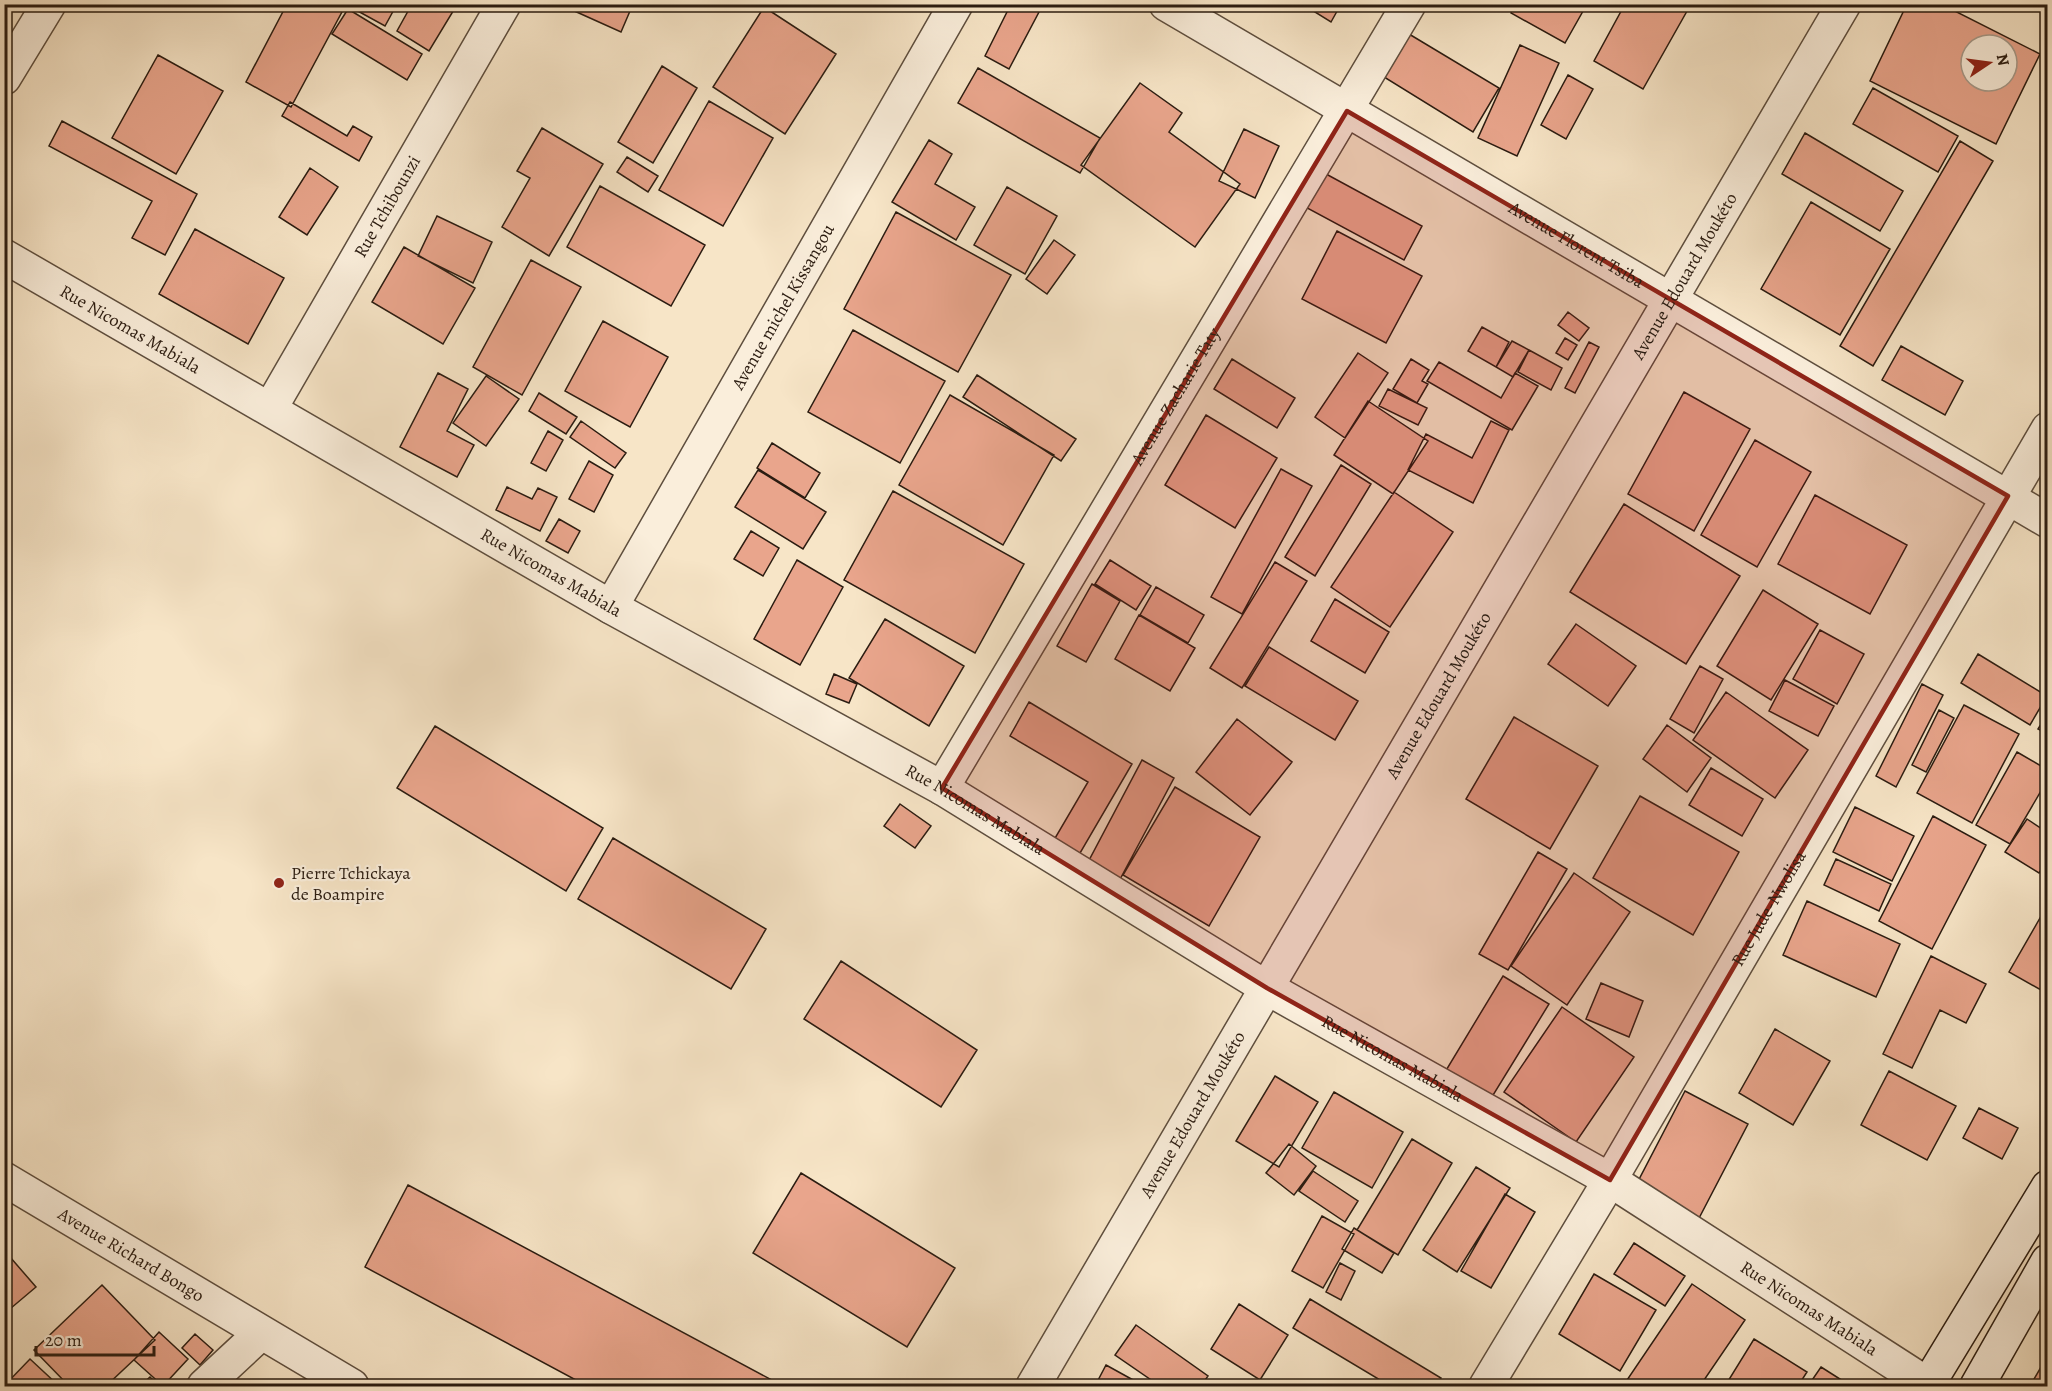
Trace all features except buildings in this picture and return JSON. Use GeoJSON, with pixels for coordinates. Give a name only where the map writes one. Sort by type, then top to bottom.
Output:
{"type":"FeatureCollection","features":[{"type":"Feature","properties":{"kind":"street"},"geometry":{"type":"LineString","coordinates":[[4,78],[49,4]]}},
{"type":"Feature","properties":{"kind":"street","name":"Rue Tchibounzi"},"geometry":{"type":"LineString","coordinates":[[270,409],[504,4]]}},
{"type":"Feature","properties":{"kind":"street","name":"Avenue michel Kissangou"},"geometry":{"type":"LineString","coordinates":[[611,607],[956,4]]}},
{"type":"Feature","properties":{"kind":"street","name":"Avenue Florent Tsiba"},"geometry":{"type":"LineString","coordinates":[[1166,4],[2048,521]]}},
{"type":"Feature","properties":{"kind":"street","name":"Avenue Zacharie Taty"},"geometry":{"type":"LineString","coordinates":[[942,788],[1409,4]]}},
{"type":"Feature","properties":{"kind":"street","name":"Avenue Edouard Moukéto"},"geometry":{"type":"LineString","coordinates":[[1034,1386],[1844,4]]}},
{"type":"Feature","properties":{"kind":"street","name":"Rue Nicomas Mabiala"},"geometry":{"type":"LineString","coordinates":[[4,256],[611,607],[942,788],[1267,988],[1610,1179],[1928,1386]]}},
{"type":"Feature","properties":{"kind":"street","name":"Rue Jude-Nwolisa"},"geometry":{"type":"LineString","coordinates":[[1486,1386],[1610,1179],[2048,429]]}},
{"type":"Feature","properties":{"kind":"street"},"geometry":{"type":"LineString","coordinates":[[1928,1386],[2048,1186]]}},
{"type":"Feature","properties":{"kind":"street","name":"Avenue Richard Bongo"},"geometry":{"type":"LineString","coordinates":[[9,1188],[352,1386]]}},
{"type":"Feature","properties":{"kind":"street"},"geometry":{"type":"LineString","coordinates":[[1977,1386],[2048,1261]]}},
{"type":"Feature","properties":{"kind":"street"},"geometry":{"type":"LineString","coordinates":[[204,1386],[261,1333]]}},
{"type":"Feature","properties":{"kind":"highlighted area"},"geometry":{"type":"Polygon","coordinates":[[[1347,111],[2008,496],[1610,1180],[1267,988],[942,788],[1347,111]]]}},
{"type":"Feature","properties":{"kind":"place","name":"Pierre Tchickaya de Boampire"},"geometry":{"type":"Point","coordinates":[279,883]}}]}
